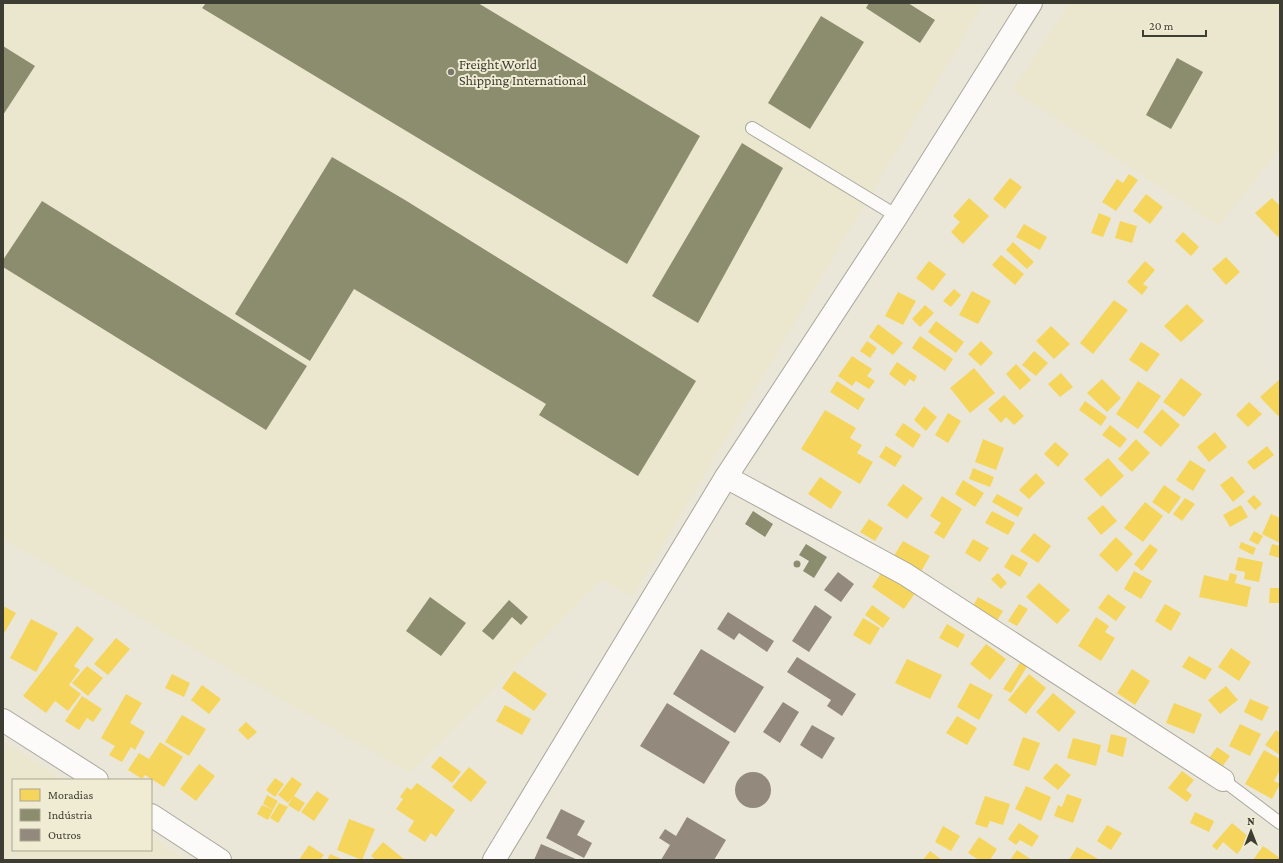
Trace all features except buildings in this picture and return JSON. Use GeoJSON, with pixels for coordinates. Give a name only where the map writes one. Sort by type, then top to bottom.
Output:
{"type":"FeatureCollection","features":[{"type":"Feature","properties":{"kind":"main road"},"geometry":{"type":"LineString","coordinates":[[494,860],[726,477],[897,216],[1031,3]]}},
{"type":"Feature","properties":{"kind":"main road"},"geometry":{"type":"LineString","coordinates":[[726,477],[905,574],[1223,780]]}},
{"type":"Feature","properties":{"kind":"main road"},"geometry":{"type":"LineString","coordinates":[[3,720],[94,779]]}},
{"type":"Feature","properties":{"kind":"main road"},"geometry":{"type":"LineString","coordinates":[[152,816],[216,859]]}},
{"type":"Feature","properties":{"kind":"lane"},"geometry":{"type":"LineString","coordinates":[[752,128],[897,216]]}},
{"type":"Feature","properties":{"kind":"lane"},"geometry":{"type":"LineString","coordinates":[[1223,780],[1280,823]]}},
{"type":"Feature","properties":{"kind":"shaded area"},"geometry":{"type":"Polygon","coordinates":[[[3,3],[984,3],[632,597],[602,579],[410,773],[3,539],[3,3]]]}},
{"type":"Feature","properties":{"kind":"shaded area"},"geometry":{"type":"Polygon","coordinates":[[[1069,3],[1280,3],[1280,148],[1219,226],[1013,90],[1069,3]]]}},
{"type":"Feature","properties":{"kind":"shaded area"},"geometry":{"type":"Polygon","coordinates":[[[3,741],[61,779],[12,779],[12,851],[152,851],[152,838],[187,860],[3,860],[3,741]]]}},
{"type":"Feature","properties":{"kind":"place","name":"Freight World Shipping International"},"geometry":{"type":"Point","coordinates":[451,72]}}]}
